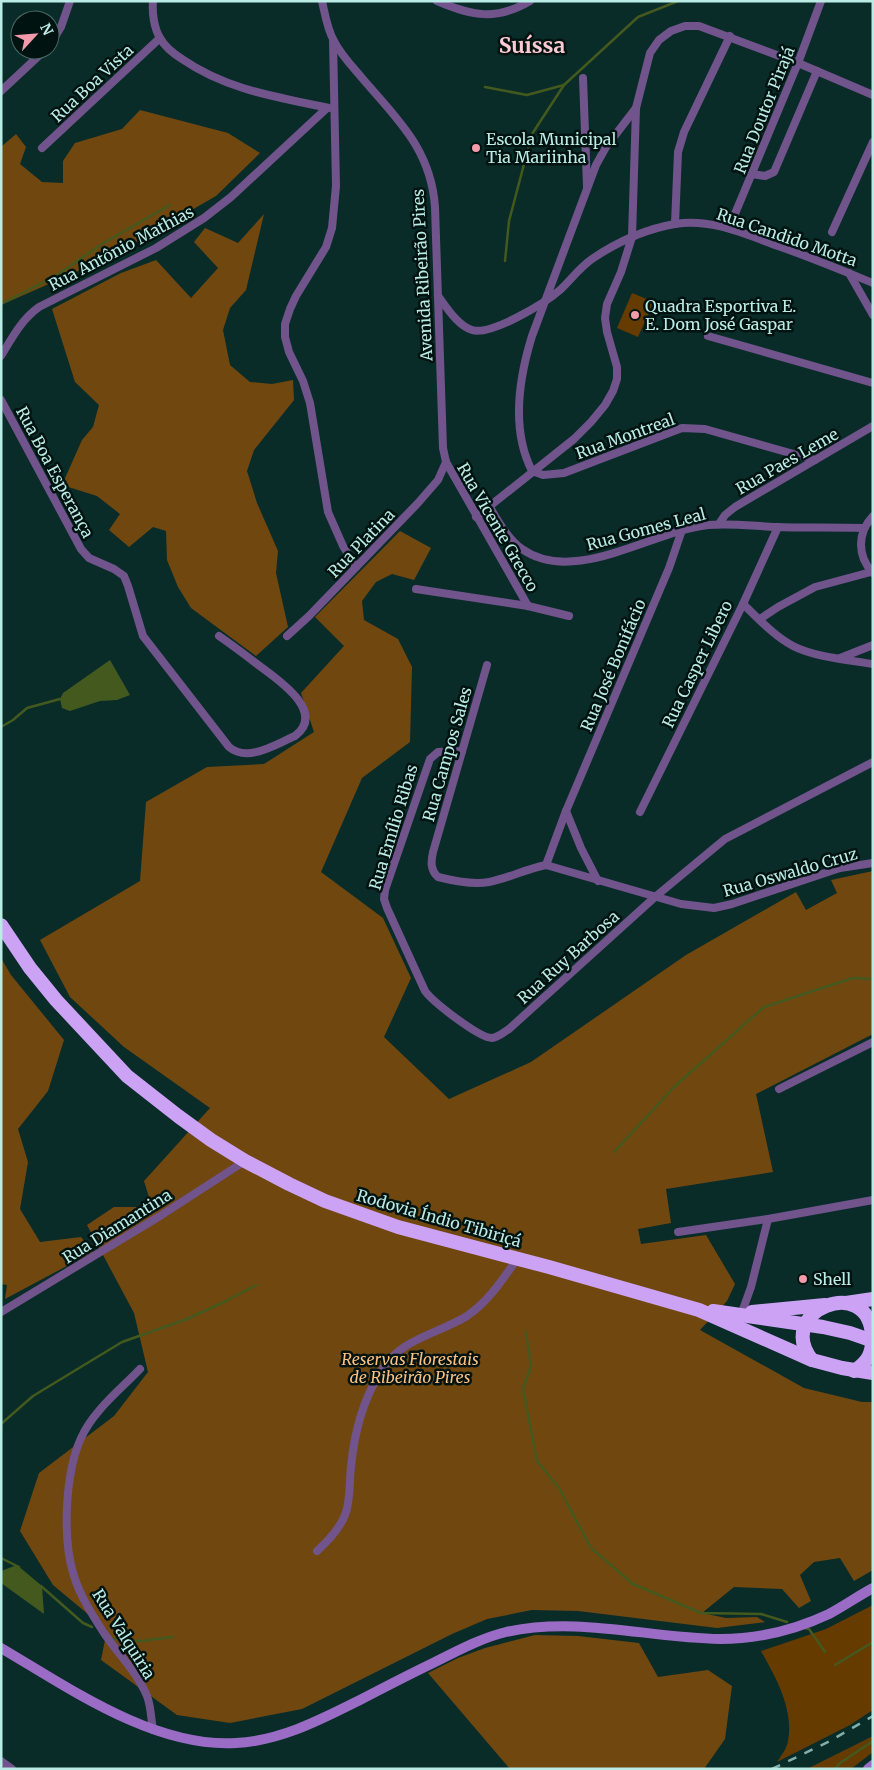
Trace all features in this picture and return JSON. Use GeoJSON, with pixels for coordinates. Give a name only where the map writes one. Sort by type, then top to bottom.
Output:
{"type":"FeatureCollection","features":[{"type":"Feature","properties":{"kind":"highway","name":"Rodovia Índio Tibiriçá"},"geometry":{"type":"LineString","coordinates":[[1,925],[30,968],[56,1000],[127,1076],[198,1131],[245,1161],[325,1201],[398,1227],[700,1310],[823,1326],[850,1332],[872,1341]]}},
{"type":"Feature","properties":{"kind":"highway"},"geometry":{"type":"LineString","coordinates":[[726,1313],[873,1299]]}},
{"type":"Feature","properties":{"kind":"highway"},"geometry":{"type":"LineString","coordinates":[[845,1303],[860,1309],[872,1322],[870,1356],[864,1364],[854,1371]]}},
{"type":"Feature","properties":{"kind":"highway"},"geometry":{"type":"LineString","coordinates":[[812,1360],[806,1353],[802,1341],[806,1324],[811,1315],[828,1304]]}},
{"type":"Feature","properties":{"kind":"highway","name":"Rodovia Índio Tibiriçá"},"geometry":{"type":"LineString","coordinates":[[700,1310],[812,1360],[854,1371],[873,1373]]}},
{"type":"Feature","properties":{"kind":"highway"},"geometry":{"type":"LineString","coordinates":[[802,1341],[810,1331],[823,1326]]}},
{"type":"Feature","properties":{"kind":"highway"},"geometry":{"type":"LineString","coordinates":[[850,1332],[865,1345],[870,1356]]}},
{"type":"Feature","properties":{"kind":"main road"},"geometry":{"type":"LineString","coordinates":[[1,1648],[88,1699],[120,1716],[153,1730],[202,1741],[236,1743],[290,1733],[475,1642],[507,1632],[552,1626],[591,1627],[719,1639],[756,1636],[778,1632],[813,1621],[873,1588]]}},
{"type":"Feature","properties":{"kind":"main road"},"geometry":{"type":"LineString","coordinates":[[868,1769],[873,1766]]}},
{"type":"Feature","properties":{"kind":"street"},"geometry":{"type":"LineString","coordinates":[[60,29],[70,1]]}},
{"type":"Feature","properties":{"kind":"street"},"geometry":{"type":"LineString","coordinates":[[153,1],[155,24],[160,38],[174,53],[197,70],[224,83],[331,108]]}},
{"type":"Feature","properties":{"kind":"street","name":"Avenida Ribeirão Pires"},"geometry":{"type":"LineString","coordinates":[[322,1],[333,40],[344,57],[414,141],[424,157],[434,190],[443,448],[446,462]]}},
{"type":"Feature","properties":{"kind":"street"},"geometry":{"type":"LineString","coordinates":[[437,1],[474,15],[509,11],[530,1]]}},
{"type":"Feature","properties":{"kind":"street","name":"Rua Doutor Pirajá"},"geometry":{"type":"LineString","coordinates":[[729,228],[798,63],[821,1]]}},
{"type":"Feature","properties":{"kind":"street"},"geometry":{"type":"LineString","coordinates":[[476,517],[574,439],[605,405],[613,391],[617,379],[617,367],[605,318],[607,304],[621,272],[632,237],[636,108],[650,53],[659,40],[671,31],[685,26],[699,26],[730,36],[873,95]]}},
{"type":"Feature","properties":{"kind":"street"},"geometry":{"type":"LineString","coordinates":[[675,224],[678,152],[680,145],[692,111],[730,36]]}},
{"type":"Feature","properties":{"kind":"street","name":"Rua Boa Vista"},"geometry":{"type":"LineString","coordinates":[[42,148],[160,38]]}},
{"type":"Feature","properties":{"kind":"street"},"geometry":{"type":"LineString","coordinates":[[333,40],[331,108],[336,186],[332,228],[326,247],[290,309],[285,324],[285,337],[289,352],[303,381],[310,403],[328,512],[343,546],[356,567]]}},
{"type":"Feature","properties":{"kind":"street"},"geometry":{"type":"LineString","coordinates":[[1,92],[35,60]]}},
{"type":"Feature","properties":{"kind":"street"},"geometry":{"type":"LineString","coordinates":[[752,174],[765,176],[774,172],[817,71]]}},
{"type":"Feature","properties":{"kind":"street"},"geometry":{"type":"LineString","coordinates":[[583,78],[587,188]]}},
{"type":"Feature","properties":{"kind":"street","name":"Rua Antônio Mathias"},"geometry":{"type":"LineString","coordinates":[[1,356],[21,323],[39,307],[156,248],[204,218],[231,197],[331,108]]}},
{"type":"Feature","properties":{"kind":"street"},"geometry":{"type":"LineString","coordinates":[[532,471],[527,461],[521,437],[521,387],[525,361],[596,166],[606,147],[636,108]]}},
{"type":"Feature","properties":{"kind":"street"},"geometry":{"type":"LineString","coordinates":[[832,232],[873,142]]}},
{"type":"Feature","properties":{"kind":"street","name":"Rua Candido Motta"},"geometry":{"type":"LineString","coordinates":[[438,296],[452,314],[470,330],[477,332],[485,331],[500,326],[546,299],[560,289],[574,273],[609,248],[632,237],[675,224],[703,223],[729,228],[873,283]]}},
{"type":"Feature","properties":{"kind":"street"},"geometry":{"type":"LineString","coordinates":[[849,273],[873,315]]}},
{"type":"Feature","properties":{"kind":"street"},"geometry":{"type":"LineString","coordinates":[[708,336],[873,383]]}},
{"type":"Feature","properties":{"kind":"street","name":"Rua Boa Esperança"},"geometry":{"type":"LineString","coordinates":[[1,400],[81,549],[89,558],[114,569],[124,576],[140,628],[148,645],[229,747],[241,753],[258,752],[295,736],[304,727],[304,715],[298,698],[287,686],[219,636]]}},
{"type":"Feature","properties":{"kind":"street","name":"Rua Paes Leme"},"geometry":{"type":"LineString","coordinates":[[719,524],[735,507],[873,426]]}},
{"type":"Feature","properties":{"kind":"street","name":"Rua Montreal"},"geometry":{"type":"LineString","coordinates":[[532,471],[543,475],[564,474],[682,428],[705,429],[815,460]]}},
{"type":"Feature","properties":{"kind":"street","name":"Rua Platina"},"geometry":{"type":"LineString","coordinates":[[287,636],[309,616],[428,491],[438,480],[446,462]]}},
{"type":"Feature","properties":{"kind":"street","name":"Rua Vicente Grecco"},"geometry":{"type":"LineString","coordinates":[[446,462],[528,606]]}},
{"type":"Feature","properties":{"kind":"street","name":"Rua Gomes Leal"},"geometry":{"type":"LineString","coordinates":[[490,507],[510,538],[522,549],[538,557],[555,562],[597,557],[682,530],[719,524],[863,528]]}},
{"type":"Feature","properties":{"kind":"street"},"geometry":{"type":"LineString","coordinates":[[760,619],[815,587],[872,572],[865,563],[860,543],[863,528],[873,516]]}},
{"type":"Feature","properties":{"kind":"street","name":"Rua Casper Libero"},"geometry":{"type":"LineString","coordinates":[[640,812],[743,604],[778,527]]}},
{"type":"Feature","properties":{"kind":"street","name":"Rua José Bonifácio"},"geometry":{"type":"LineString","coordinates":[[546,865],[566,811],[669,568],[682,530]]}},
{"type":"Feature","properties":{"kind":"street"},"geometry":{"type":"LineString","coordinates":[[416,589],[528,606],[569,616]]}},
{"type":"Feature","properties":{"kind":"street"},"geometry":{"type":"LineString","coordinates":[[743,604],[786,642],[800,649],[873,664]]}},
{"type":"Feature","properties":{"kind":"street"},"geometry":{"type":"LineString","coordinates":[[837,658],[873,645]]}},
{"type":"Feature","properties":{"kind":"street","name":"Rua Campos Sales"},"geometry":{"type":"LineString","coordinates":[[487,665],[433,852],[431,865],[438,877],[476,883],[489,882],[546,865]]}},
{"type":"Feature","properties":{"kind":"street","name":"Rua Emílio Ribas"},"geometry":{"type":"LineString","coordinates":[[462,751],[443,751],[430,758],[385,890],[384,899],[417,977],[428,995],[479,1034],[492,1038],[498,1036]]}},
{"type":"Feature","properties":{"kind":"street","name":"Rua Ruy Barbosa"},"geometry":{"type":"LineString","coordinates":[[498,1036],[509,1029],[655,897],[725,839],[873,762]]}},
{"type":"Feature","properties":{"kind":"street"},"geometry":{"type":"LineString","coordinates":[[566,811],[581,848],[598,881]]}},
{"type":"Feature","properties":{"kind":"street","name":"Rua Oswaldo Cruz"},"geometry":{"type":"LineString","coordinates":[[546,865],[681,904],[714,908],[732,904],[840,868],[873,862]]}},
{"type":"Feature","properties":{"kind":"street"},"geometry":{"type":"LineString","coordinates":[[779,1089],[873,1042]]}},
{"type":"Feature","properties":{"kind":"street","name":"Rua Diamantina"},"geometry":{"type":"LineString","coordinates":[[1,1312],[160,1216],[245,1161]]}},
{"type":"Feature","properties":{"kind":"street"},"geometry":{"type":"LineString","coordinates":[[678,1232],[768,1219],[873,1200]]}},
{"type":"Feature","properties":{"kind":"street"},"geometry":{"type":"LineString","coordinates":[[749,1312],[751,1287],[768,1219]]}},
{"type":"Feature","properties":{"kind":"street"},"geometry":{"type":"LineString","coordinates":[[317,1552],[334,1533],[345,1515],[358,1428],[373,1386],[381,1371],[396,1353],[411,1342],[469,1315],[493,1293],[517,1259]]}},
{"type":"Feature","properties":{"kind":"street"},"geometry":{"type":"LineString","coordinates":[[749,1312],[751,1287]]}},
{"type":"Feature","properties":{"kind":"street","name":"Rua Valquiria"},"geometry":{"type":"LineString","coordinates":[[140,1369],[94,1418],[82,1437],[75,1457],[67,1493],[67,1522],[69,1555],[74,1576],[85,1601],[104,1633],[134,1671],[147,1697],[153,1730]]}},
{"type":"Feature","properties":{"kind":"street"},"geometry":{"type":"LineString","coordinates":[[1,1761],[12,1769]]}},
{"type":"Feature","properties":{"kind":"shaded area","name":"Quadra Esportiva E. E. Dom José Gaspar"},"geometry":{"type":"Polygon","coordinates":[[[632,293],[654,302],[638,337],[617,328],[632,293]]]}},
{"type":"Feature","properties":{"kind":"shaded area"},"geometry":{"type":"Polygon","coordinates":[[[110,660],[130,695],[117,700],[100,701],[70,711],[62,708],[60,699],[63,693],[110,660]]]}},
{"type":"Feature","properties":{"kind":"shaded area"},"geometry":{"type":"Polygon","coordinates":[[[17,1565],[42,1586],[44,1614],[1,1583],[1,1571],[17,1565]]]}},
{"type":"Feature","properties":{"kind":"shaded area"},"geometry":{"type":"Polygon","coordinates":[[[873,1605],[873,1710],[850,1725],[777,1762],[787,1744],[788,1717],[782,1694],[761,1651],[826,1629],[873,1605]]]}},
{"type":"Feature","properties":{"kind":"shaded area"},"geometry":{"type":"Polygon","coordinates":[[[873,1736],[873,1752],[851,1769],[807,1769],[873,1736]]]}},
{"type":"Feature","properties":{"kind":"green space"},"geometry":{"type":"Polygon","coordinates":[[[140,110],[228,133],[260,153],[216,196],[110,257],[1,305],[1,147],[16,134],[26,147],[20,164],[42,182],[63,183],[63,161],[75,143],[122,129],[140,110]]]}},
{"type":"Feature","properties":{"kind":"green space"},"geometry":{"type":"Polygon","coordinates":[[[264,214],[246,290],[230,308],[223,330],[230,365],[250,382],[272,384],[293,380],[294,400],[254,450],[247,471],[257,503],[278,551],[276,573],[288,627],[256,656],[191,608],[178,587],[167,560],[166,531],[153,527],[129,547],[109,530],[120,514],[97,496],[62,485],[82,440],[93,427],[99,405],[75,382],[52,309],[121,273],[156,260],[191,298],[218,268],[194,242],[205,228],[238,243],[264,214]]]}},
{"type":"Feature","properties":{"kind":"green space","name":"Reservas Florestais de Ribeirão Pires"},"geometry":{"type":"Polygon","coordinates":[[[400,531],[431,548],[414,580],[392,574],[376,582],[362,601],[364,620],[398,639],[412,667],[410,742],[362,778],[321,872],[383,918],[411,978],[384,1037],[449,1099],[531,1062],[686,955],[796,892],[806,910],[837,893],[831,880],[873,871],[873,1034],[756,1094],[773,1172],[666,1189],[671,1223],[638,1229],[641,1244],[706,1235],[735,1284],[727,1301],[700,1330],[804,1388],[862,1402],[873,1402],[873,1570],[854,1581],[840,1558],[814,1562],[800,1575],[811,1601],[799,1608],[782,1589],[734,1587],[702,1613],[726,1618],[757,1617],[765,1622],[717,1628],[578,1611],[532,1610],[487,1619],[452,1634],[302,1709],[230,1723],[177,1715],[101,1660],[107,1630],[53,1585],[20,1531],[39,1473],[114,1416],[148,1372],[134,1313],[87,1225],[114,1207],[152,1207],[144,1181],[210,1108],[124,1047],[70,997],[40,940],[140,881],[146,802],[207,767],[264,764],[314,732],[301,693],[344,646],[315,617],[400,531]]]}},
{"type":"Feature","properties":{"kind":"green space"},"geometry":{"type":"Polygon","coordinates":[[[1,958],[11,975],[64,1040],[48,1091],[18,1129],[28,1162],[20,1209],[40,1242],[81,1237],[93,1252],[5,1299],[7,1285],[1,1284],[1,958]]]}},
{"type":"Feature","properties":{"kind":"green space"},"geometry":{"type":"Polygon","coordinates":[[[535,1635],[578,1636],[639,1643],[658,1677],[708,1670],[732,1686],[725,1739],[704,1769],[510,1769],[428,1673],[458,1658],[485,1648],[535,1635]]]}},
{"type":"Feature","properties":{"kind":"waterway"},"geometry":{"type":"LineString","coordinates":[[505,261],[509,221],[532,134],[564,85],[638,17],[678,1]]}},
{"type":"Feature","properties":{"kind":"waterway"},"geometry":{"type":"LineString","coordinates":[[485,87],[527,95],[564,85]]}},
{"type":"Feature","properties":{"kind":"waterway"},"geometry":{"type":"LineString","coordinates":[[1,304],[57,275],[102,244],[170,205]]}},
{"type":"Feature","properties":{"kind":"waterway"},"geometry":{"type":"LineString","coordinates":[[1,727],[27,708],[60,699]]}},
{"type":"Feature","properties":{"kind":"waterway"},"geometry":{"type":"LineString","coordinates":[[614,1152],[675,1086],[764,1007],[853,978],[873,979]]}},
{"type":"Feature","properties":{"kind":"waterway"},"geometry":{"type":"LineString","coordinates":[[1,1424],[33,1396],[122,1342],[187,1319],[256,1285]]}},
{"type":"Feature","properties":{"kind":"waterway"},"geometry":{"type":"LineString","coordinates":[[526,1332],[531,1366],[523,1389],[537,1461],[559,1488],[591,1548],[633,1584],[701,1613],[761,1614],[787,1622]]}},
{"type":"Feature","properties":{"kind":"waterway"},"geometry":{"type":"LineString","coordinates":[[1,1558],[19,1567]]}},
{"type":"Feature","properties":{"kind":"waterway"},"geometry":{"type":"LineString","coordinates":[[41,1586],[83,1623],[92,1627]]}},
{"type":"Feature","properties":{"kind":"waterway"},"geometry":{"type":"LineString","coordinates":[[805,1628],[809,1629],[825,1652]]}},
{"type":"Feature","properties":{"kind":"waterway"},"geometry":{"type":"LineString","coordinates":[[110,1637],[141,1641],[173,1637]]}},
{"type":"Feature","properties":{"kind":"waterway"},"geometry":{"type":"LineString","coordinates":[[835,1665],[873,1642]]}},
{"type":"Feature","properties":{"kind":"waterway"},"geometry":{"type":"LineString","coordinates":[[835,1769],[840,1763],[873,1741]]}},
{"type":"Feature","properties":{"kind":"railway"},"geometry":{"type":"LineString","coordinates":[[772,1769],[830,1741],[873,1716]]}},
{"type":"Feature","properties":{"kind":"place","name":"Escola Municipal Tia Mariinha"},"geometry":{"type":"Point","coordinates":[476,148]}},
{"type":"Feature","properties":{"kind":"place","name":"Quadra Esportiva E. E. Dom José Gaspar"},"geometry":{"type":"Point","coordinates":[635,315]}},
{"type":"Feature","properties":{"kind":"place","name":"Shell"},"geometry":{"type":"Point","coordinates":[803,1279]}},
{"type":"Feature","properties":{"kind":"district","name":"Suíssa"},"geometry":{"type":"Point","coordinates":[532,45]}}]}
